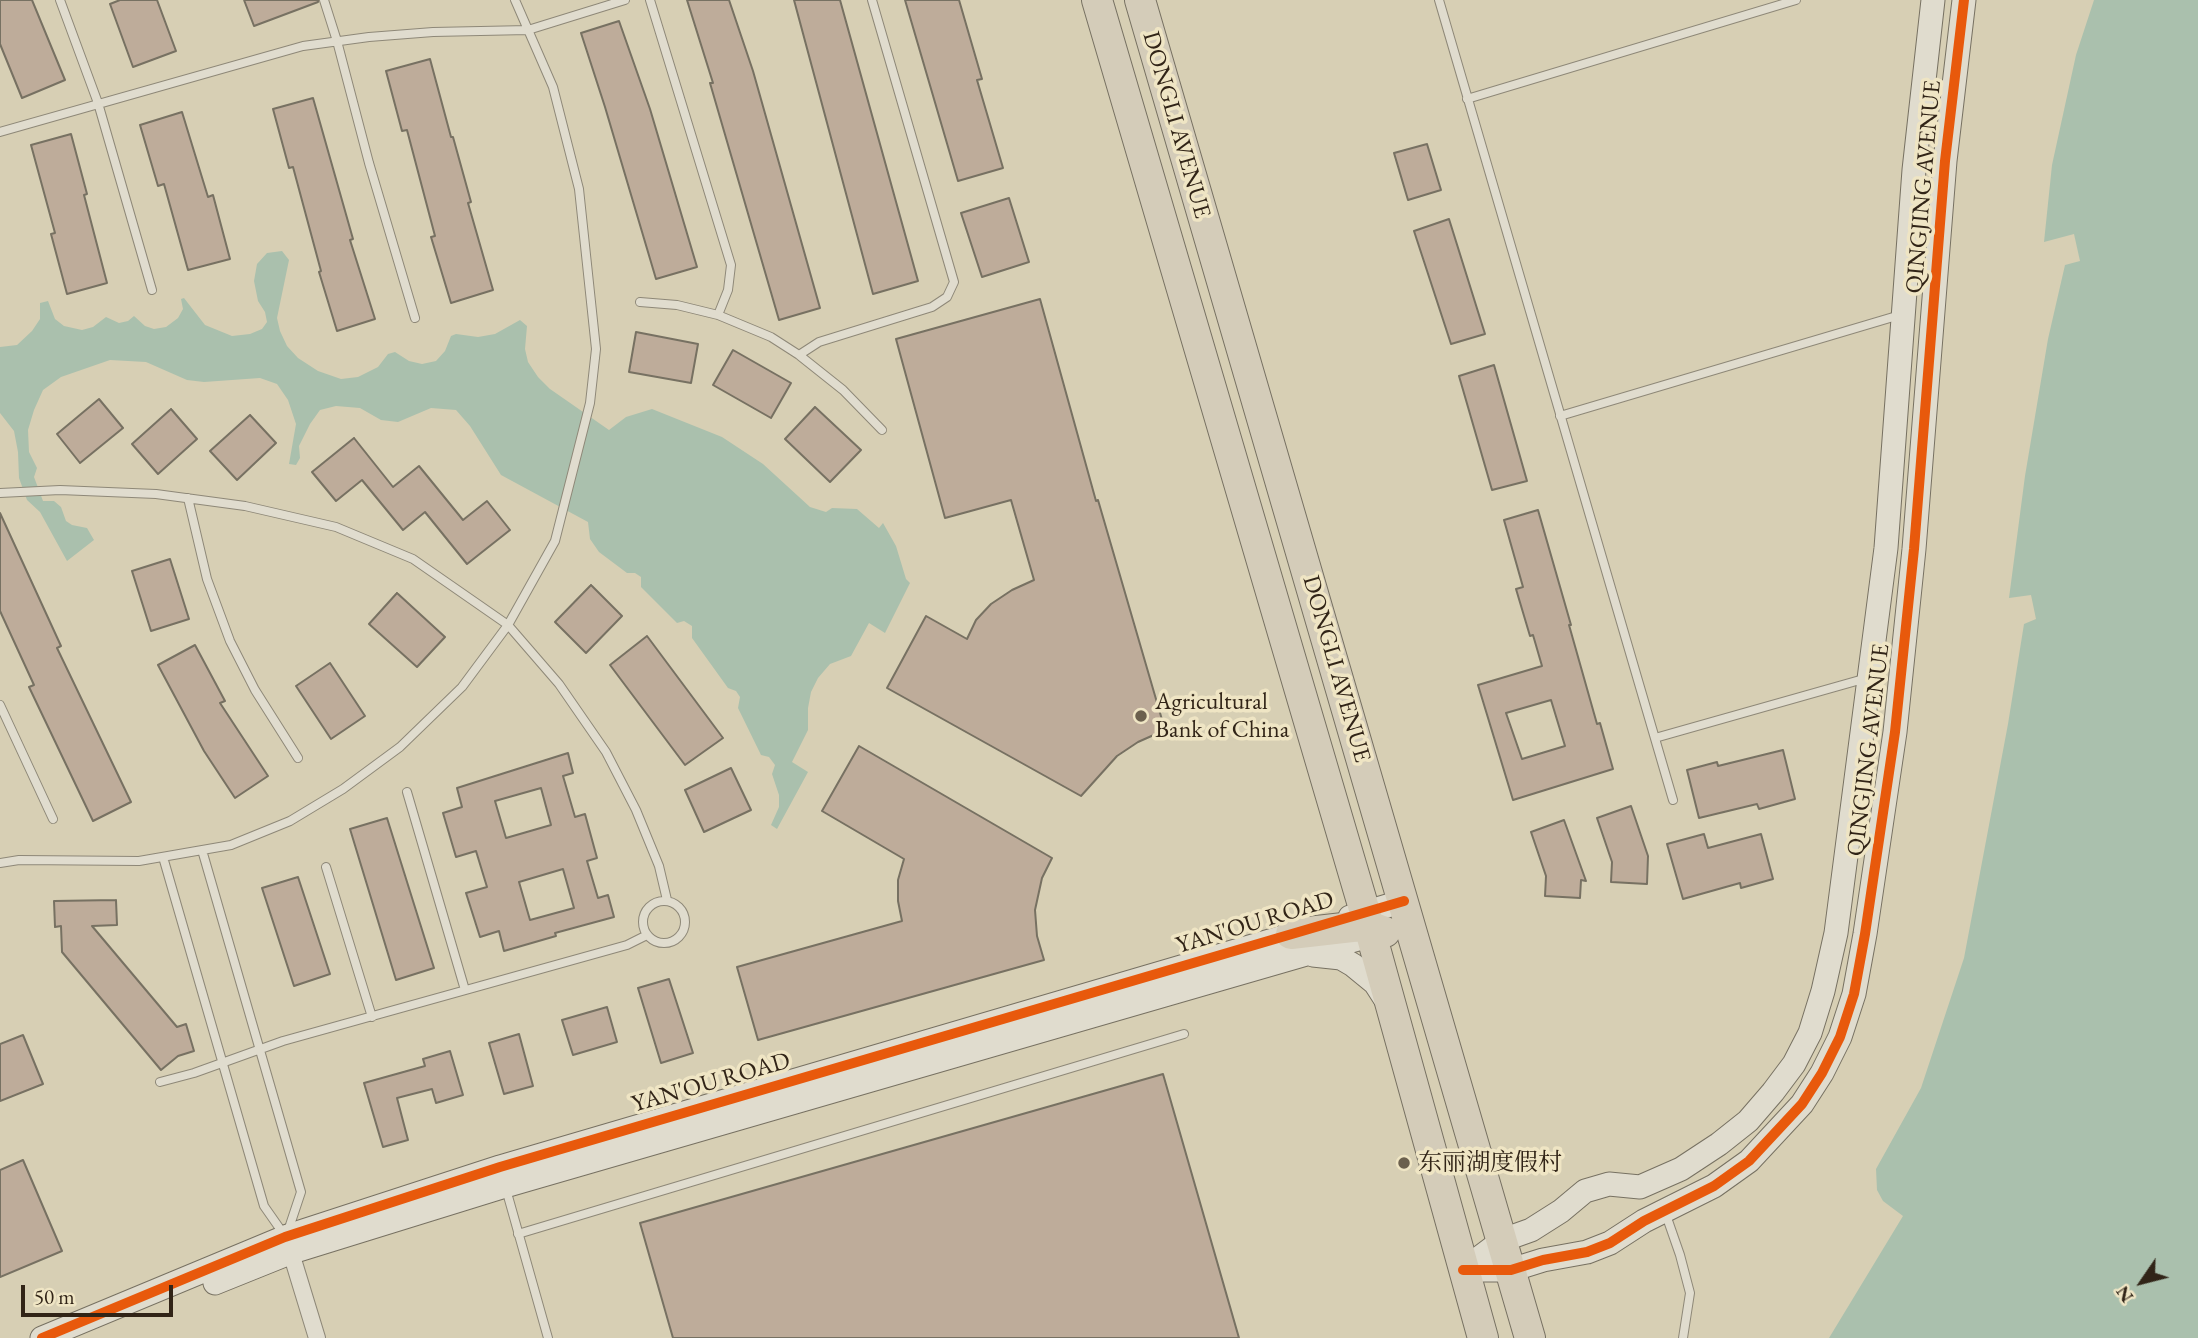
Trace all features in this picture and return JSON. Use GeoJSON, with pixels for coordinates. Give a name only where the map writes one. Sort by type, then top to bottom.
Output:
{"type":"FeatureCollection","features":[{"type":"Feature","properties":{"kind":"highway","name":"DONGLI AVENUE"},"geometry":{"type":"LineString","coordinates":[[1097,0],[1384,922]]}},
{"type":"Feature","properties":{"kind":"highway","name":"DONGLI AVENUE"},"geometry":{"type":"LineString","coordinates":[[1140,0],[1384,922],[1391,1010],[1483,1338]]}},
{"type":"Feature","properties":{"kind":"highway"},"geometry":{"type":"LineString","coordinates":[[1295,945],[1384,922],[1432,997],[1530,1338]]}},
{"type":"Feature","properties":{"kind":"street","name":"QINGJING AVENUE"},"geometry":{"type":"LineString","coordinates":[[1463,1270],[1503,1240],[1531,1230],[1562,1211],[1585,1191],[1609,1184],[1640,1187],[1681,1169],[1719,1144],[1748,1121],[1794,1064],[1810,1033],[1836,933],[1886,548],[1914,170],[1933,0]]}},
{"type":"Feature","properties":{"kind":"street","name":"QINGJING AVENUE"},"geometry":{"type":"LineString","coordinates":[[1463,1270],[1511,1270],[1543,1260],[1587,1252],[1714,1186],[1749,1161],[1802,1104],[1822,1073],[1840,1037],[1859,969],[1895,732],[1914,549],[1945,161],[1964,0]]}},
{"type":"Feature","properties":{"kind":"street"},"geometry":{"type":"LineString","coordinates":[[1904,314],[1933,317]]}},
{"type":"Feature","properties":{"kind":"street"},"geometry":{"type":"LineString","coordinates":[[1870,677],[1900,678]]}},
{"type":"Feature","properties":{"kind":"street","name":"YAN'OU ROAD"},"geometry":{"type":"LineString","coordinates":[[42,1338],[289,1245],[503,1177],[1295,945],[1341,958],[1353,965],[1375,983],[1391,1010]]}},
{"type":"Feature","properties":{"kind":"street"},"geometry":{"type":"LineString","coordinates":[[1829,963],[1859,969]]}},
{"type":"Feature","properties":{"kind":"street"},"geometry":{"type":"LineString","coordinates":[[289,1245],[317,1338]]}},
{"type":"Feature","properties":{"kind":"street","name":"YAN'OU ROAD"},"geometry":{"type":"LineString","coordinates":[[79,1338],[289,1245]]}},
{"type":"Feature","properties":{"kind":"lane"},"geometry":{"type":"LineString","coordinates":[[60,0],[98,103],[152,289]]}},
{"type":"Feature","properties":{"kind":"lane"},"geometry":{"type":"LineString","coordinates":[[324,0],[415,318]]}},
{"type":"Feature","properties":{"kind":"lane"},"geometry":{"type":"LineString","coordinates":[[0,863],[19,860],[139,861],[231,845],[290,821],[343,789],[400,747],[462,687],[508,625],[555,541],[590,403],[596,349],[579,189],[553,87],[515,0]]}},
{"type":"Feature","properties":{"kind":"lane"},"geometry":{"type":"LineString","coordinates":[[0,132],[303,46],[433,32],[528,30],[625,0]]}},
{"type":"Feature","properties":{"kind":"lane"},"geometry":{"type":"LineString","coordinates":[[650,0],[731,265],[728,290],[718,314]]}},
{"type":"Feature","properties":{"kind":"lane"},"geometry":{"type":"LineString","coordinates":[[799,355],[819,342],[932,307],[947,297],[954,282],[872,0]]}},
{"type":"Feature","properties":{"kind":"lane"},"geometry":{"type":"LineString","coordinates":[[1438,0],[1674,800]]}},
{"type":"Feature","properties":{"kind":"lane"},"geometry":{"type":"LineString","coordinates":[[1467,99],[1796,0]]}},
{"type":"Feature","properties":{"kind":"lane"},"geometry":{"type":"LineString","coordinates":[[640,302],[677,305],[718,314],[771,337],[799,355],[843,390],[882,430]]}},
{"type":"Feature","properties":{"kind":"lane"},"geometry":{"type":"LineString","coordinates":[[1560,416],[1904,314]]}},
{"type":"Feature","properties":{"kind":"lane"},"geometry":{"type":"LineString","coordinates":[[1,493],[60,490],[156,494],[245,506],[336,527],[413,559],[508,625],[559,684],[606,752],[636,810],[659,866],[667,900]]}},
{"type":"Feature","properties":{"kind":"lane"},"geometry":{"type":"LineString","coordinates":[[188,498],[207,579],[230,641],[255,690],[298,758]]}},
{"type":"Feature","properties":{"kind":"lane"},"geometry":{"type":"LineString","coordinates":[[1655,738],[1870,677]]}},
{"type":"Feature","properties":{"kind":"lane"},"geometry":{"type":"LineString","coordinates":[[0,705],[53,819]]}},
{"type":"Feature","properties":{"kind":"lane"},"geometry":{"type":"LineString","coordinates":[[407,792],[465,990]]}},
{"type":"Feature","properties":{"kind":"lane"},"geometry":{"type":"LineString","coordinates":[[202,850],[301,1192],[289,1245]]}},
{"type":"Feature","properties":{"kind":"lane"},"geometry":{"type":"LineString","coordinates":[[163,857],[264,1206],[289,1245]]}},
{"type":"Feature","properties":{"kind":"lane"},"geometry":{"type":"LineString","coordinates":[[326,867],[372,1017]]}},
{"type":"Feature","properties":{"kind":"lane"},"geometry":{"type":"LineString","coordinates":[[667,900],[682,910],[685,928],[681,936],[668,943],[660,943],[647,935],[643,919],[651,905],[667,900]]}},
{"type":"Feature","properties":{"kind":"lane"},"geometry":{"type":"LineString","coordinates":[[160,1082],[260,1049],[627,945],[647,935]]}},
{"type":"Feature","properties":{"kind":"lane"},"geometry":{"type":"LineString","coordinates":[[518,1234],[1184,1034]]}},
{"type":"Feature","properties":{"kind":"lane"},"geometry":{"type":"LineString","coordinates":[[503,1177],[548,1338]]}},
{"type":"Feature","properties":{"kind":"lane"},"geometry":{"type":"LineString","coordinates":[[1664,1211],[1690,1293],[1684,1338]]}},
{"type":"Feature","properties":{"kind":"shaded area"},"geometry":{"type":"Polygon","coordinates":[[[2094,0],[2198,0],[2198,1338],[1829,1338],[1903,1216],[1883,1201],[1877,1190],[1876,1169],[1921,1088],[1964,958],[2024,624],[2036,619],[2031,595],[2009,598],[2025,476],[2048,339],[2065,265],[2080,261],[2074,234],[2044,242],[2052,165],[2076,55],[2094,0]]]}},
{"type":"Feature","properties":{"kind":"shaded area"},"geometry":{"type":"Polygon","coordinates":[[[282,251],[289,260],[277,318],[280,331],[287,346],[298,358],[318,371],[341,379],[358,377],[378,367],[388,354],[395,352],[409,361],[422,364],[436,361],[445,351],[451,336],[456,334],[478,337],[495,334],[520,320],[527,326],[525,349],[528,362],[538,377],[550,389],[609,430],[626,417],[652,409],[722,437],[763,464],[810,507],[826,512],[832,508],[857,509],[879,528],[883,523],[896,546],[906,579],[910,583],[885,633],[869,623],[851,656],[830,664],[818,678],[811,692],[808,730],[792,762],[808,772],[777,829],[771,825],[779,807],[779,795],[772,774],[775,765],[769,757],[761,755],[738,708],[740,697],[736,691],[728,688],[692,638],[692,626],[684,621],[677,623],[641,587],[641,577],[635,573],[627,573],[599,552],[590,539],[588,522],[501,475],[470,426],[456,410],[431,408],[398,422],[381,420],[360,408],[336,406],[320,410],[299,446],[300,458],[296,465],[289,464],[296,424],[288,400],[277,384],[260,378],[204,382],[187,380],[146,362],[110,360],[61,377],[43,390],[28,430],[29,452],[37,468],[34,477],[43,501],[54,501],[61,507],[66,521],[87,528],[94,540],[67,561],[40,512],[27,500],[19,478],[14,431],[0,413],[0,347],[17,345],[32,331],[40,319],[40,303],[48,301],[55,319],[64,326],[82,330],[93,327],[106,317],[119,323],[134,316],[145,326],[154,329],[166,327],[178,318],[183,309],[181,299],[184,298],[205,325],[232,336],[250,334],[262,329],[267,322],[265,312],[258,301],[254,281],[257,264],[267,253],[282,251]]]}},
{"type":"Feature","properties":{"kind":"building"},"geometry":{"type":"Polygon","coordinates":[[[0,0],[32,0],[65,80],[22,98],[0,44],[0,0]]]}},
{"type":"Feature","properties":{"kind":"building"},"geometry":{"type":"Polygon","coordinates":[[[120,0],[157,0],[176,51],[133,67],[110,4],[120,0]]]}},
{"type":"Feature","properties":{"kind":"building"},"geometry":{"type":"Polygon","coordinates":[[[244,0],[318,0],[318,2],[254,26],[244,0]]]}},
{"type":"Feature","properties":{"kind":"building"},"geometry":{"type":"Polygon","coordinates":[[[687,0],[729,0],[753,71],[820,308],[779,320],[687,0]]]}},
{"type":"Feature","properties":{"kind":"building"},"geometry":{"type":"Polygon","coordinates":[[[794,0],[840,0],[918,281],[873,294],[794,0]]]}},
{"type":"Feature","properties":{"kind":"building"},"geometry":{"type":"Polygon","coordinates":[[[905,0],[959,0],[982,79],[977,80],[1003,168],[958,181],[905,0]]]}},
{"type":"Feature","properties":{"kind":"building"},"geometry":{"type":"Polygon","coordinates":[[[619,21],[650,109],[697,267],[656,279],[581,33],[619,21]]]}},
{"type":"Feature","properties":{"kind":"building"},"geometry":{"type":"Polygon","coordinates":[[[430,59],[493,290],[451,303],[431,237],[435,236],[407,130],[402,131],[386,71],[430,59]]]}},
{"type":"Feature","properties":{"kind":"building"},"geometry":{"type":"Polygon","coordinates":[[[313,98],[353,239],[350,240],[375,319],[337,331],[293,167],[289,168],[273,109],[313,98]]]}},
{"type":"Feature","properties":{"kind":"building"},"geometry":{"type":"Polygon","coordinates":[[[182,112],[208,197],[213,195],[230,259],[188,270],[164,184],[158,186],[140,125],[182,112]]]}},
{"type":"Feature","properties":{"kind":"building"},"geometry":{"type":"Polygon","coordinates":[[[71,134],[107,283],[67,294],[51,234],[55,233],[31,145],[71,134]]]}},
{"type":"Feature","properties":{"kind":"building"},"geometry":{"type":"Polygon","coordinates":[[[1427,144],[1441,190],[1408,200],[1394,153],[1427,144]]]}},
{"type":"Feature","properties":{"kind":"building"},"geometry":{"type":"Polygon","coordinates":[[[1009,198],[1029,262],[982,277],[961,213],[1009,198]]]}},
{"type":"Feature","properties":{"kind":"building"},"geometry":{"type":"Polygon","coordinates":[[[1449,219],[1485,334],[1451,344],[1414,231],[1449,219]]]}},
{"type":"Feature","properties":{"kind":"building"},"geometry":{"type":"Polygon","coordinates":[[[1040,299],[1096,501],[1098,500],[1165,730],[1138,742],[1117,756],[1081,796],[887,688],[926,616],[967,639],[976,620],[991,604],[1034,580],[1011,500],[945,518],[896,339],[1040,299]]]}},
{"type":"Feature","properties":{"kind":"building"},"geometry":{"type":"Polygon","coordinates":[[[636,332],[698,344],[691,383],[629,372],[636,332]]]}},
{"type":"Feature","properties":{"kind":"building"},"geometry":{"type":"Polygon","coordinates":[[[733,350],[791,383],[771,418],[713,385],[733,350]]]}},
{"type":"Feature","properties":{"kind":"building"},"geometry":{"type":"Polygon","coordinates":[[[1494,365],[1527,481],[1492,490],[1459,376],[1494,365]]]}},
{"type":"Feature","properties":{"kind":"building"},"geometry":{"type":"Polygon","coordinates":[[[99,399],[123,428],[80,463],[57,434],[99,399]]]}},
{"type":"Feature","properties":{"kind":"building"},"geometry":{"type":"Polygon","coordinates":[[[815,407],[861,450],[830,482],[785,439],[815,407]]]}},
{"type":"Feature","properties":{"kind":"building"},"geometry":{"type":"Polygon","coordinates":[[[171,409],[197,439],[158,474],[132,444],[171,409]]]}},
{"type":"Feature","properties":{"kind":"building"},"geometry":{"type":"Polygon","coordinates":[[[250,415],[276,443],[237,480],[210,451],[250,415]]]}},
{"type":"Feature","properties":{"kind":"building"},"geometry":{"type":"Polygon","coordinates":[[[354,438],[393,487],[419,466],[463,520],[487,501],[510,530],[467,564],[425,512],[403,530],[362,480],[336,501],[312,472],[354,438]]]}},
{"type":"Feature","properties":{"kind":"building"},"geometry":{"type":"Polygon","coordinates":[[[1538,510],[1597,724],[1600,723],[1613,769],[1513,800],[1478,685],[1542,666],[1516,589],[1523,587],[1504,520],[1538,510]],[[1551,700],[1506,713],[1522,759],[1565,746],[1551,700]]]}},
{"type":"Feature","properties":{"kind":"building"},"geometry":{"type":"Polygon","coordinates":[[[0,513],[61,646],[57,648],[131,802],[93,821],[29,687],[34,685],[0,611],[0,513]]]}},
{"type":"Feature","properties":{"kind":"building"},"geometry":{"type":"Polygon","coordinates":[[[170,559],[189,619],[151,631],[132,571],[170,559]]]}},
{"type":"Feature","properties":{"kind":"building"},"geometry":{"type":"Polygon","coordinates":[[[591,585],[622,616],[586,653],[555,622],[591,585]]]}},
{"type":"Feature","properties":{"kind":"building"},"geometry":{"type":"Polygon","coordinates":[[[397,593],[445,637],[417,667],[369,624],[397,593]]]}},
{"type":"Feature","properties":{"kind":"building"},"geometry":{"type":"Polygon","coordinates":[[[647,636],[723,738],[685,765],[610,665],[647,636]]]}},
{"type":"Feature","properties":{"kind":"building"},"geometry":{"type":"Polygon","coordinates":[[[195,645],[225,701],[220,703],[268,776],[235,798],[204,751],[158,665],[195,645]]]}},
{"type":"Feature","properties":{"kind":"building"},"geometry":{"type":"Polygon","coordinates":[[[330,663],[365,716],[331,739],[296,686],[330,663]]]}},
{"type":"Feature","properties":{"kind":"building"},"geometry":{"type":"Polygon","coordinates":[[[859,746],[1052,858],[1042,878],[1035,910],[1037,936],[1044,960],[758,1040],[737,967],[902,921],[898,880],[904,859],[822,811],[859,746]]]}},
{"type":"Feature","properties":{"kind":"building"},"geometry":{"type":"Polygon","coordinates":[[[1783,750],[1795,799],[1759,809],[1757,804],[1699,818],[1687,770],[1717,762],[1718,766],[1783,750]]]}},
{"type":"Feature","properties":{"kind":"building"},"geometry":{"type":"Polygon","coordinates":[[[568,753],[573,773],[563,776],[575,817],[585,814],[597,858],[587,861],[598,898],[608,895],[614,917],[555,933],[556,936],[504,951],[499,931],[480,937],[466,893],[487,887],[476,851],[456,857],[443,813],[462,807],[457,788],[568,753]],[[541,788],[495,801],[506,838],[551,825],[541,788]],[[563,869],[519,882],[530,920],[574,908],[563,869]]]}},
{"type":"Feature","properties":{"kind":"building"},"geometry":{"type":"Polygon","coordinates":[[[731,768],[751,810],[704,832],[685,790],[731,768]]]}},
{"type":"Feature","properties":{"kind":"building"},"geometry":{"type":"Polygon","coordinates":[[[1631,806],[1648,856],[1647,884],[1611,882],[1612,862],[1597,818],[1631,806]]]}},
{"type":"Feature","properties":{"kind":"building"},"geometry":{"type":"Polygon","coordinates":[[[387,818],[434,968],[396,980],[350,829],[387,818]]]}},
{"type":"Feature","properties":{"kind":"building"},"geometry":{"type":"Polygon","coordinates":[[[1564,820],[1586,881],[1581,880],[1580,898],[1545,896],[1546,876],[1531,832],[1564,820]]]}},
{"type":"Feature","properties":{"kind":"building"},"geometry":{"type":"Polygon","coordinates":[[[1704,834],[1708,848],[1761,834],[1773,879],[1741,888],[1740,883],[1683,899],[1667,844],[1704,834]]]}},
{"type":"Feature","properties":{"kind":"building"},"geometry":{"type":"Polygon","coordinates":[[[298,877],[330,974],[294,986],[262,888],[298,877]]]}},
{"type":"Feature","properties":{"kind":"building"},"geometry":{"type":"Polygon","coordinates":[[[116,900],[117,925],[92,926],[177,1027],[186,1024],[194,1051],[178,1056],[161,1070],[62,952],[61,926],[55,927],[54,901],[116,900]]]}},
{"type":"Feature","properties":{"kind":"building"},"geometry":{"type":"Polygon","coordinates":[[[669,979],[693,1053],[661,1063],[638,988],[669,979]]]}},
{"type":"Feature","properties":{"kind":"building"},"geometry":{"type":"Polygon","coordinates":[[[607,1007],[617,1042],[573,1055],[562,1020],[607,1007]]]}},
{"type":"Feature","properties":{"kind":"building"},"geometry":{"type":"Polygon","coordinates":[[[519,1034],[533,1086],[504,1094],[489,1043],[519,1034]]]}},
{"type":"Feature","properties":{"kind":"building"},"geometry":{"type":"Polygon","coordinates":[[[23,1035],[43,1084],[0,1101],[0,1044],[23,1035]]]}},
{"type":"Feature","properties":{"kind":"building"},"geometry":{"type":"Polygon","coordinates":[[[450,1051],[463,1095],[436,1103],[432,1089],[397,1098],[408,1140],[383,1147],[364,1083],[425,1066],[423,1059],[450,1051]]]}},
{"type":"Feature","properties":{"kind":"building"},"geometry":{"type":"Polygon","coordinates":[[[1163,1074],[1239,1338],[673,1338],[640,1223],[1163,1074]]]}},
{"type":"Feature","properties":{"kind":"building"},"geometry":{"type":"Polygon","coordinates":[[[23,1160],[62,1251],[0,1277],[0,1170],[23,1160]]]}},
{"type":"Feature","properties":{"kind":"cycle path"},"geometry":{"type":"LineString","coordinates":[[1463,1270],[1511,1270],[1543,1260],[1587,1252],[1610,1243],[1644,1221],[1714,1186],[1749,1161],[1802,1104],[1822,1073],[1840,1037],[1854,994],[1865,934],[1895,732],[1914,549],[1945,161],[1964,0]]}},
{"type":"Feature","properties":{"kind":"cycle path"},"geometry":{"type":"LineString","coordinates":[[42,1338],[285,1237],[500,1167],[1404,901]]}},
{"type":"Feature","properties":{"kind":"place","name":"Agricultural Bank of China"},"geometry":{"type":"Point","coordinates":[1141,716]}},
{"type":"Feature","properties":{"kind":"place","name":"东丽湖度假村"},"geometry":{"type":"Point","coordinates":[1404,1163]}}]}
